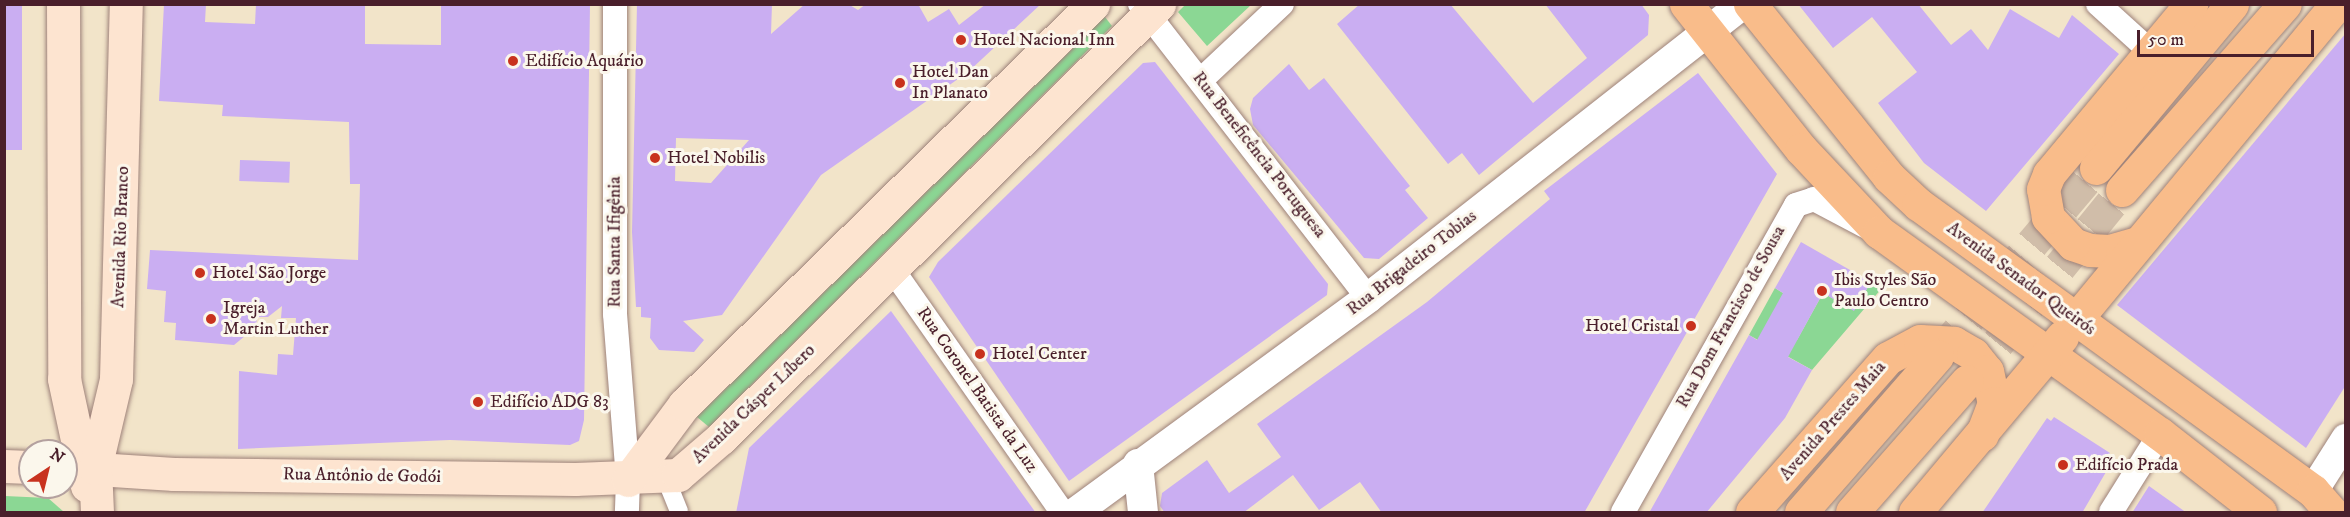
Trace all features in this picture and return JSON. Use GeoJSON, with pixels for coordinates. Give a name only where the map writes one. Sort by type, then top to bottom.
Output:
{"type":"FeatureCollection","features":[{"type":"Feature","properties":{"kind":"main road"},"geometry":{"type":"LineString","coordinates":[[63,4],[64,379],[80,468],[96,507]]}},
{"type":"Feature","properties":{"kind":"main road","name":"Avenida Rio Branco"},"geometry":{"type":"LineString","coordinates":[[80,468],[116,379],[126,4]]}},
{"type":"Feature","properties":{"kind":"main road"},"geometry":{"type":"LineString","coordinates":[[628,480],[684,405],[1093,4]]}},
{"type":"Feature","properties":{"kind":"main road"},"geometry":{"type":"LineString","coordinates":[[1686,4],[1801,149],[1878,232],[2160,434],[2260,513]]}},
{"type":"Feature","properties":{"kind":"main road","name":"Avenida Senador Queirós"},"geometry":{"type":"LineString","coordinates":[[1750,4],[1888,177],[1918,204],[2077,318],[2322,502]]}},
{"type":"Feature","properties":{"kind":"main road"},"geometry":{"type":"LineString","coordinates":[[2137,243],[2109,251],[2073,244],[2048,217],[2043,189],[2049,174],[2191,4]]}},
{"type":"Feature","properties":{"kind":"main road"},"geometry":{"type":"LineString","coordinates":[[2096,168],[2232,4]]}},
{"type":"Feature","properties":{"kind":"main road"},"geometry":{"type":"LineString","coordinates":[[2122,190],[2285,4]]}},
{"type":"Feature","properties":{"kind":"main road","name":"Avenida Prestes Maia"},"geometry":{"type":"LineString","coordinates":[[1915,513],[2337,4]]}},
{"type":"Feature","properties":{"kind":"main road","name":"Avenida Cásper Líbero"},"geometry":{"type":"LineString","coordinates":[[628,480],[678,475],[721,438],[892,269],[1149,8]]}},
{"type":"Feature","properties":{"kind":"main road","name":"Avenida Prestes Maia"},"geometry":{"type":"LineString","coordinates":[[1752,513],[1888,358],[1920,341],[1954,343],[1973,354],[1987,371],[1994,404],[1982,435]]}},
{"type":"Feature","properties":{"kind":"main road","name":"Avenida Prestes Maia"},"geometry":{"type":"LineString","coordinates":[[1801,513],[1936,356]]}},
{"type":"Feature","properties":{"kind":"main road"},"geometry":{"type":"LineString","coordinates":[[1852,513],[1967,381]]}},
{"type":"Feature","properties":{"kind":"main road","name":"Rua Antônio de Godói"},"geometry":{"type":"LineString","coordinates":[[80,468],[174,474],[628,480]]}},
{"type":"Feature","properties":{"kind":"street","name":"Rua Santa Ifigênia"},"geometry":{"type":"LineString","coordinates":[[615,4],[615,314],[628,480],[627,513]]}},
{"type":"Feature","properties":{"kind":"street"},"geometry":{"type":"LineString","coordinates":[[1200,80],[1282,4]]}},
{"type":"Feature","properties":{"kind":"street","name":"Rua Brigadeiro Tobias"},"geometry":{"type":"LineString","coordinates":[[1076,513],[1138,464],[1368,298],[1743,4]]}},
{"type":"Feature","properties":{"kind":"street"},"geometry":{"type":"LineString","coordinates":[[2098,4],[2151,52]]}},
{"type":"Feature","properties":{"kind":"street","name":"Rua Beneficência Portuguesa"},"geometry":{"type":"LineString","coordinates":[[1149,8],[1200,80],[1368,298]]}},
{"type":"Feature","properties":{"kind":"street","name":"Rua Dom Francisco de Sousa"},"geometry":{"type":"LineString","coordinates":[[1623,513],[1796,205],[1814,198],[1878,232]]}},
{"type":"Feature","properties":{"kind":"street","name":"Rua Coronel Batista da Luz"},"geometry":{"type":"LineString","coordinates":[[892,269],[1062,513]]}},
{"type":"Feature","properties":{"kind":"street"},"geometry":{"type":"LineString","coordinates":[[2111,513],[2160,434]]}},
{"type":"Feature","properties":{"kind":"street"},"geometry":{"type":"LineString","coordinates":[[2322,502],[2346,439]]}},
{"type":"Feature","properties":{"kind":"street"},"geometry":{"type":"LineString","coordinates":[[1138,464],[1143,513]]}},
{"type":"Feature","properties":{"kind":"street"},"geometry":{"type":"LineString","coordinates":[[666,478],[680,513]]}},
{"type":"Feature","properties":{"kind":"green space"},"geometry":{"type":"Polygon","coordinates":[[[1185,5],[1251,5],[1207,46],[1178,12],[1185,5]]]}},
{"type":"Feature","properties":{"kind":"green space"},"geometry":{"type":"Polygon","coordinates":[[[1105,17],[1112,26],[709,427],[697,417],[1105,17]]]}},
{"type":"Feature","properties":{"kind":"green space"},"geometry":{"type":"Polygon","coordinates":[[[1871,282],[1882,288],[1812,370],[1749,335],[1775,288],[1783,293],[1797,340],[1823,293],[1854,310],[1871,282]]]}},
{"type":"Feature","properties":{"kind":"green space"},"geometry":{"type":"Polygon","coordinates":[[[5,496],[18,497],[18,499],[49,499],[64,512],[5,512],[5,496]]]}},
{"type":"Feature","properties":{"kind":"building"},"geometry":{"type":"Polygon","coordinates":[[[4,4],[22,4],[22,150],[4,150],[4,4]]]}},
{"type":"Feature","properties":{"kind":"building"},"geometry":{"type":"Polygon","coordinates":[[[164,4],[206,4],[205,22],[255,24],[256,4],[365,4],[365,44],[441,45],[441,4],[590,4],[584,420],[579,441],[570,445],[450,440],[238,449],[239,371],[277,375],[278,354],[293,355],[296,318],[281,318],[282,306],[268,317],[257,317],[256,327],[234,345],[175,340],[176,323],[164,322],[166,291],[147,289],[150,250],[358,260],[360,184],[350,184],[349,122],[222,116],[223,105],[159,101],[164,4]]]}},
{"type":"Feature","properties":{"kind":"building"},"geometry":{"type":"Polygon","coordinates":[[[637,4],[772,4],[771,34],[805,4],[848,4],[858,10],[866,4],[918,4],[928,22],[949,9],[959,25],[986,4],[1041,4],[968,72],[821,175],[722,315],[683,321],[704,340],[694,352],[659,350],[650,338],[651,318],[641,317],[641,307],[636,307],[632,232],[637,4]],[[676,138],[675,181],[711,183],[749,140],[676,138]]]}},
{"type":"Feature","properties":{"kind":"building"},"geometry":{"type":"Polygon","coordinates":[[[1360,4],[1450,4],[1533,103],[1587,58],[1545,4],[1641,4],[1649,15],[1648,35],[1479,175],[1462,153],[1448,164],[1337,24],[1360,4]]]}},
{"type":"Feature","properties":{"kind":"building"},"geometry":{"type":"Polygon","coordinates":[[[1798,4],[1918,4],[1951,45],[1971,29],[1988,50],[2010,9],[2059,38],[2072,15],[2119,54],[1986,211],[1924,163],[1878,103],[1917,72],[1872,17],[1833,48],[1798,4]]]}},
{"type":"Feature","properties":{"kind":"building"},"geometry":{"type":"Polygon","coordinates":[[[2346,33],[2346,385],[2306,448],[2117,305],[2346,33]]]}},
{"type":"Feature","properties":{"kind":"building"},"geometry":{"type":"Polygon","coordinates":[[[1155,62],[1328,284],[1327,295],[1069,481],[929,277],[938,262],[1143,63],[1155,62]]]}},
{"type":"Feature","properties":{"kind":"building"},"geometry":{"type":"Polygon","coordinates":[[[1289,64],[1309,90],[1324,78],[1410,186],[1405,190],[1428,218],[1379,259],[1364,258],[1253,125],[1250,109],[1253,98],[1289,64]]]}},
{"type":"Feature","properties":{"kind":"building"},"geometry":{"type":"Polygon","coordinates":[[[1698,73],[1777,174],[1584,513],[1382,513],[1360,482],[1319,510],[1293,475],[1243,513],[1165,513],[1160,506],[1162,493],[1207,460],[1229,493],[1281,457],[1257,424],[1427,302],[1550,199],[1544,191],[1698,73]]]}},
{"type":"Feature","properties":{"kind":"building"},"geometry":{"type":"Polygon","coordinates":[[[240,160],[290,162],[289,183],[239,181],[240,160]]]}},
{"type":"Feature","properties":{"kind":"building"},"geometry":{"type":"Polygon","coordinates":[[[1801,242],[1871,282],[1854,311],[1823,293],[1788,357],[1812,370],[1785,418],[1706,513],[1649,513],[1749,335],[1757,340],[1783,293],[1775,288],[1801,242]]]}},
{"type":"Feature","properties":{"kind":"building"},"geometry":{"type":"Polygon","coordinates":[[[891,311],[1036,513],[736,513],[749,448],[891,311]]]}},
{"type":"Feature","properties":{"kind":"building","name":"Edifício Prada"},"geometry":{"type":"Polygon","coordinates":[[[2054,417],[2110,453],[2108,457],[2113,460],[2082,513],[1982,513],[2047,418],[2051,421],[2054,417]]]}},
{"type":"Feature","properties":{"kind":"building"},"geometry":{"type":"Polygon","coordinates":[[[2149,486],[2163,496],[2187,513],[2132,513],[2149,486]]]}},
{"type":"Feature","properties":{"kind":"tunnel"},"geometry":{"type":"LineString","coordinates":[[1937,356],[2096,168]]}},
{"type":"Feature","properties":{"kind":"tunnel"},"geometry":{"type":"LineString","coordinates":[[1967,381],[2122,190]]}},
{"type":"Feature","properties":{"kind":"place","name":"Hotel Nacional Inn"},"geometry":{"type":"Point","coordinates":[961,40]}},
{"type":"Feature","properties":{"kind":"place","name":"Edifício Aquário"},"geometry":{"type":"Point","coordinates":[513,61]}},
{"type":"Feature","properties":{"kind":"place","name":"Hotel Dan In Planato"},"geometry":{"type":"Point","coordinates":[900,83]}},
{"type":"Feature","properties":{"kind":"place","name":"Hotel Nobilis"},"geometry":{"type":"Point","coordinates":[655,158]}},
{"type":"Feature","properties":{"kind":"place","name":"Hotel São Jorge"},"geometry":{"type":"Point","coordinates":[200,273]}},
{"type":"Feature","properties":{"kind":"place","name":"Ibis Styles São Paulo Centro"},"geometry":{"type":"Point","coordinates":[1822,291]}},
{"type":"Feature","properties":{"kind":"place","name":"Igreja Martin Luther"},"geometry":{"type":"Point","coordinates":[211,319]}},
{"type":"Feature","properties":{"kind":"place","name":"Hotel Cristal"},"geometry":{"type":"Point","coordinates":[1691,326]}},
{"type":"Feature","properties":{"kind":"place","name":"Hotel Center"},"geometry":{"type":"Point","coordinates":[980,354]}},
{"type":"Feature","properties":{"kind":"place","name":"Edifício ADG 83"},"geometry":{"type":"Point","coordinates":[478,402]}},
{"type":"Feature","properties":{"kind":"place","name":"Edifício Prada"},"geometry":{"type":"Point","coordinates":[2063,465]}}]}
